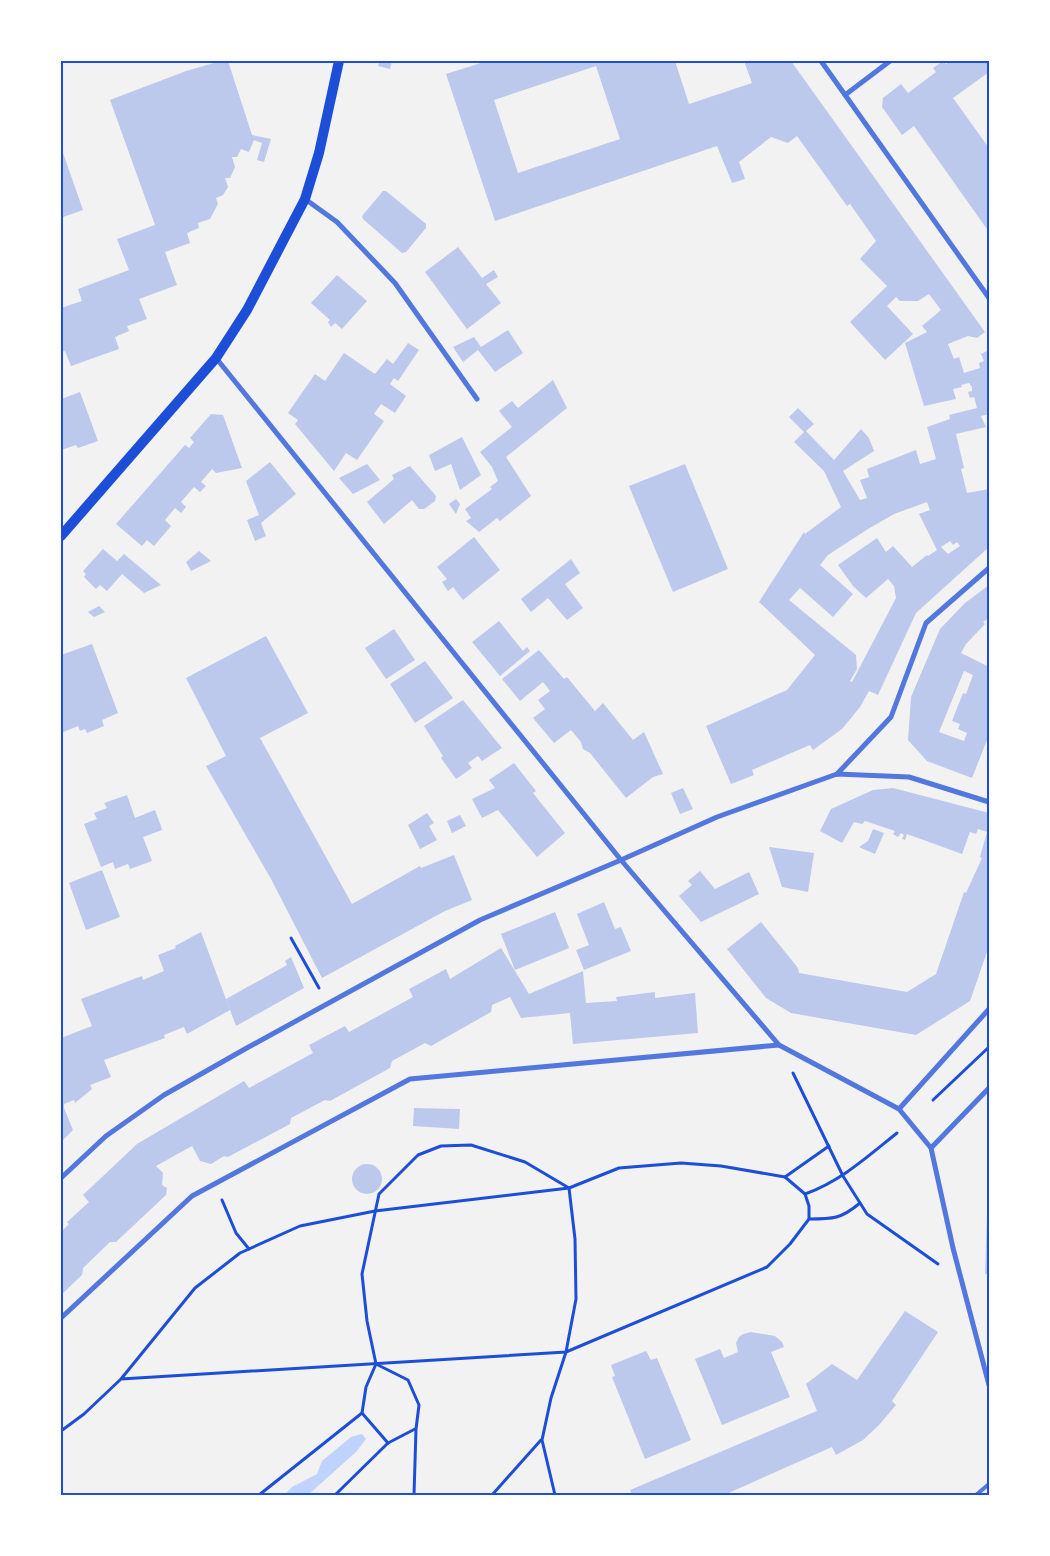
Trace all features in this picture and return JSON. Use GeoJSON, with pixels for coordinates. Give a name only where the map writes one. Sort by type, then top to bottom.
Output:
{"type":"FeatureCollection","features":[{"type":"Feature","properties":{"kind":"main road"},"geometry":{"type":"LineString","coordinates":[[61,536],[216,358],[247,310],[305,199],[318,153],[339,61]]}},
{"type":"Feature","properties":{"kind":"street"},"geometry":{"type":"LineString","coordinates":[[821,61],[989,298]]}},
{"type":"Feature","properties":{"kind":"street"},"geometry":{"type":"LineString","coordinates":[[845,96],[890,61]]}},
{"type":"Feature","properties":{"kind":"street"},"geometry":{"type":"LineString","coordinates":[[305,199],[337,222],[395,283],[478,399]]}},
{"type":"Feature","properties":{"kind":"street"},"geometry":{"type":"LineString","coordinates":[[216,358],[621,860],[779,1044],[899,1108],[931,1148],[960,1277],[989,1384]]}},
{"type":"Feature","properties":{"kind":"street"},"geometry":{"type":"LineString","coordinates":[[837,774],[891,717],[926,623],[989,568]]}},
{"type":"Feature","properties":{"kind":"street"},"geometry":{"type":"LineString","coordinates":[[61,1178],[106,1136],[164,1095],[480,920],[621,860],[717,816],[837,774],[909,777],[989,802]]}},
{"type":"Feature","properties":{"kind":"street"},"geometry":{"type":"LineString","coordinates":[[899,1108],[989,1008]]}},
{"type":"Feature","properties":{"kind":"street"},"geometry":{"type":"LineString","coordinates":[[61,1318],[192,1196],[410,1079],[779,1044]]}},
{"type":"Feature","properties":{"kind":"street"},"geometry":{"type":"LineString","coordinates":[[931,1148],[989,1088]]}},
{"type":"Feature","properties":{"kind":"lane"},"geometry":{"type":"LineString","coordinates":[[976,1495],[989,1484]]}},
{"type":"Feature","properties":{"kind":"path"},"geometry":{"type":"LineString","coordinates":[[292,938],[328,1004]]}},
{"type":"Feature","properties":{"kind":"path"},"geometry":{"type":"LineString","coordinates":[[779,1044],[843,1176],[867,1214],[924,1256],[960,1277]]}},
{"type":"Feature","properties":{"kind":"path"},"geometry":{"type":"LineString","coordinates":[[805,1194],[828,1186],[843,1176],[910,1123],[989,1047]]}},
{"type":"Feature","properties":{"kind":"path"},"geometry":{"type":"LineString","coordinates":[[259,1495],[362,1413],[366,1387],[376,1364],[367,1321],[362,1274],[375,1211],[380,1194],[418,1155],[441,1146],[471,1145],[526,1162],[569,1188]]}},
{"type":"Feature","properties":{"kind":"path"},"geometry":{"type":"LineString","coordinates":[[785,1177],[828,1146]]}},
{"type":"Feature","properties":{"kind":"path"},"geometry":{"type":"LineString","coordinates":[[61,1431],[84,1414],[121,1380],[195,1288],[240,1253],[300,1226],[375,1211],[569,1188],[619,1168],[681,1163],[721,1166],[785,1177],[805,1194],[808,1206],[808,1219],[790,1244],[767,1267],[566,1352],[121,1380]]}},
{"type":"Feature","properties":{"kind":"path"},"geometry":{"type":"LineString","coordinates":[[219,1182],[223,1205],[236,1234],[249,1249]]}},
{"type":"Feature","properties":{"kind":"path"},"geometry":{"type":"LineString","coordinates":[[555,1495],[542,1440],[551,1398],[566,1352],[576,1299],[576,1239],[569,1188]]}},
{"type":"Feature","properties":{"kind":"path"},"geometry":{"type":"LineString","coordinates":[[808,1219],[834,1219],[848,1213],[860,1203]]}},
{"type":"Feature","properties":{"kind":"path"},"geometry":{"type":"LineString","coordinates":[[376,1364],[408,1380],[419,1405],[416,1429],[414,1495]]}},
{"type":"Feature","properties":{"kind":"path"},"geometry":{"type":"LineString","coordinates":[[362,1413],[388,1443]]}},
{"type":"Feature","properties":{"kind":"path"},"geometry":{"type":"LineString","coordinates":[[335,1495],[388,1443],[416,1429]]}},
{"type":"Feature","properties":{"kind":"path"},"geometry":{"type":"LineString","coordinates":[[492,1495],[542,1440]]}},
{"type":"Feature","properties":{"kind":"water"},"geometry":{"type":"Polygon","coordinates":[[[362,1434],[366,1439],[356,1452],[308,1495],[284,1495],[292,1487],[317,1474],[322,1461],[351,1437],[362,1434]]]}},
{"type":"Feature","properties":{"kind":"building"},"geometry":{"type":"Polygon","coordinates":[[[221,61],[228,61],[252,135],[271,139],[264,162],[257,160],[262,143],[254,140],[249,152],[241,149],[237,157],[232,157],[235,167],[230,178],[225,178],[228,187],[223,195],[216,198],[218,204],[210,219],[198,223],[199,228],[187,233],[190,243],[165,252],[177,285],[139,299],[147,319],[127,326],[129,331],[115,337],[119,349],[71,366],[65,351],[61,352],[61,308],[82,301],[78,289],[129,270],[117,239],[155,225],[110,100],[186,71],[221,61]]]}},
{"type":"Feature","properties":{"kind":"building"},"geometry":{"type":"Polygon","coordinates":[[[380,61],[392,61],[390,69],[378,66],[380,61]]]}},
{"type":"Feature","properties":{"kind":"building"},"geometry":{"type":"Polygon","coordinates":[[[487,61],[675,61],[689,104],[752,83],[744,61],[791,61],[985,332],[977,338],[968,336],[948,344],[954,359],[959,357],[964,373],[980,368],[979,363],[984,361],[981,354],[989,350],[989,414],[981,416],[986,427],[956,434],[964,468],[961,469],[967,493],[989,489],[989,547],[916,613],[878,695],[869,691],[860,707],[842,729],[813,750],[810,745],[752,770],[754,775],[731,784],[706,726],[787,690],[815,655],[759,602],[804,532],[805,534],[841,507],[824,471],[794,442],[804,432],[789,417],[798,408],[814,424],[806,431],[834,460],[861,429],[869,438],[874,451],[843,471],[860,500],[867,498],[860,480],[869,477],[867,469],[916,450],[920,464],[936,459],[927,427],[950,419],[949,415],[977,408],[974,397],[970,398],[968,392],[972,391],[969,383],[953,389],[956,399],[924,406],[905,343],[927,332],[922,326],[941,310],[929,294],[918,301],[900,301],[896,297],[887,306],[913,334],[885,360],[850,322],[887,286],[860,259],[876,241],[850,204],[847,206],[797,136],[788,143],[771,137],[739,162],[745,179],[732,183],[717,146],[495,221],[446,74],[487,61]],[[596,66],[494,100],[518,173],[620,139],[596,66]],[[927,502],[894,514],[828,555],[820,565],[853,594],[833,617],[800,588],[789,600],[856,655],[857,669],[850,681],[852,682],[896,598],[894,586],[888,579],[866,598],[853,586],[838,565],[877,538],[886,552],[893,546],[912,567],[937,550],[919,514],[930,510],[927,502]],[[950,541],[941,547],[948,554],[960,546],[957,542],[953,545],[950,541]]]}},
{"type":"Feature","properties":{"kind":"building"},"geometry":{"type":"Polygon","coordinates":[[[943,61],[946,64],[950,61],[989,61],[989,72],[953,98],[989,148],[989,232],[914,126],[902,135],[882,107],[883,98],[901,84],[908,93],[936,72],[933,68],[943,61]]]}},
{"type":"Feature","properties":{"kind":"building"},"geometry":{"type":"Polygon","coordinates":[[[62,150],[83,210],[63,217],[61,213],[62,150]]]}},
{"type":"Feature","properties":{"kind":"building"},"geometry":{"type":"Polygon","coordinates":[[[383,191],[386,191],[426,224],[426,228],[406,252],[402,253],[363,219],[362,216],[383,191]]]}},
{"type":"Feature","properties":{"kind":"building"},"geometry":{"type":"Polygon","coordinates":[[[458,247],[482,278],[494,270],[498,277],[486,284],[501,303],[467,329],[425,272],[458,247]]]}},
{"type":"Feature","properties":{"kind":"building"},"geometry":{"type":"Polygon","coordinates":[[[337,275],[367,301],[342,329],[335,323],[331,327],[328,322],[330,320],[311,303],[337,275]]]}},
{"type":"Feature","properties":{"kind":"building"},"geometry":{"type":"Polygon","coordinates":[[[508,330],[523,353],[495,372],[478,350],[463,362],[453,347],[474,337],[481,347],[508,330]]]}},
{"type":"Feature","properties":{"kind":"building"},"geometry":{"type":"Polygon","coordinates":[[[408,343],[419,350],[398,381],[394,378],[390,384],[406,396],[395,413],[381,404],[374,414],[384,421],[357,460],[346,453],[334,471],[295,424],[298,420],[288,413],[315,374],[325,381],[344,353],[375,374],[387,359],[393,364],[408,343]]]}},
{"type":"Feature","properties":{"kind":"building"},"geometry":{"type":"Polygon","coordinates":[[[553,380],[567,408],[506,457],[531,496],[500,521],[497,518],[479,532],[466,521],[471,518],[465,509],[492,489],[490,487],[498,481],[492,467],[480,452],[512,427],[499,411],[512,401],[518,408],[553,380]]]}},
{"type":"Feature","properties":{"kind":"building"},"geometry":{"type":"Polygon","coordinates":[[[80,392],[98,441],[78,448],[76,445],[61,450],[61,399],[80,392]]]}},
{"type":"Feature","properties":{"kind":"building"},"geometry":{"type":"Polygon","coordinates":[[[211,414],[223,415],[242,468],[216,473],[212,469],[201,482],[206,486],[200,492],[194,487],[181,502],[186,507],[181,513],[175,508],[165,520],[171,526],[154,546],[147,540],[142,546],[116,524],[185,445],[189,448],[194,442],[190,438],[211,414]]]}},
{"type":"Feature","properties":{"kind":"building"},"geometry":{"type":"Polygon","coordinates":[[[462,437],[481,475],[460,490],[451,464],[435,471],[429,455],[462,437]]]}},
{"type":"Feature","properties":{"kind":"building"},"geometry":{"type":"Polygon","coordinates":[[[270,462],[296,494],[261,523],[266,536],[255,541],[247,520],[259,515],[246,481],[270,462]]]}},
{"type":"Feature","properties":{"kind":"building"},"geometry":{"type":"Polygon","coordinates":[[[367,464],[380,480],[353,494],[339,478],[367,464]]]}},
{"type":"Feature","properties":{"kind":"building"},"geometry":{"type":"Polygon","coordinates":[[[685,464],[728,569],[673,592],[629,486],[685,464]]]}},
{"type":"Feature","properties":{"kind":"building"},"geometry":{"type":"Polygon","coordinates":[[[410,466],[436,496],[435,501],[424,509],[419,509],[412,500],[384,524],[367,502],[394,479],[392,475],[410,466]]]}},
{"type":"Feature","properties":{"kind":"building"},"geometry":{"type":"Polygon","coordinates":[[[456,499],[460,504],[456,514],[449,504],[456,499]]]}},
{"type":"Feature","properties":{"kind":"building"},"geometry":{"type":"Polygon","coordinates":[[[474,537],[500,570],[463,600],[453,587],[448,591],[442,582],[447,579],[437,567],[474,537]]]}},
{"type":"Feature","properties":{"kind":"building"},"geometry":{"type":"Polygon","coordinates":[[[103,549],[117,561],[124,554],[161,585],[144,593],[122,574],[107,591],[100,585],[96,589],[84,577],[86,574],[83,571],[103,549]]]}},
{"type":"Feature","properties":{"kind":"building"},"geometry":{"type":"Polygon","coordinates":[[[199,551],[211,561],[191,571],[186,562],[199,551]]]}},
{"type":"Feature","properties":{"kind":"building"},"geometry":{"type":"Polygon","coordinates":[[[571,559],[580,573],[565,584],[583,608],[567,620],[548,598],[531,612],[521,599],[571,559]]]}},
{"type":"Feature","properties":{"kind":"building"},"geometry":{"type":"Polygon","coordinates":[[[989,585],[989,618],[983,622],[985,624],[966,644],[961,653],[987,666],[989,662],[989,735],[972,778],[927,761],[908,740],[911,697],[940,629],[965,603],[989,585]],[[964,671],[939,732],[964,741],[967,733],[958,729],[960,724],[952,721],[963,693],[966,694],[973,675],[964,671]]]}},
{"type":"Feature","properties":{"kind":"building"},"geometry":{"type":"Polygon","coordinates":[[[99,606],[105,612],[94,617],[88,612],[99,606]]]}},
{"type":"Feature","properties":{"kind":"building"},"geometry":{"type":"Polygon","coordinates":[[[499,621],[523,651],[527,647],[530,651],[500,676],[472,642],[499,621]]]}},
{"type":"Feature","properties":{"kind":"building"},"geometry":{"type":"Polygon","coordinates":[[[394,629],[415,660],[386,679],[365,648],[394,629]]]}},
{"type":"Feature","properties":{"kind":"building"},"geometry":{"type":"Polygon","coordinates":[[[266,636],[308,713],[260,738],[352,904],[420,866],[421,868],[454,855],[472,900],[445,911],[322,978],[271,879],[206,766],[226,756],[186,678],[266,636]]]}},
{"type":"Feature","properties":{"kind":"building"},"geometry":{"type":"Polygon","coordinates":[[[92,644],[118,713],[102,720],[104,726],[87,733],[85,729],[80,731],[78,726],[61,733],[61,655],[92,644]]]}},
{"type":"Feature","properties":{"kind":"building"},"geometry":{"type":"Polygon","coordinates":[[[539,650],[564,679],[567,677],[595,711],[603,703],[633,740],[644,732],[663,774],[653,777],[626,798],[590,753],[583,749],[581,742],[571,730],[554,743],[533,718],[545,709],[538,700],[550,691],[543,682],[520,701],[502,679],[539,650]]]}},
{"type":"Feature","properties":{"kind":"building"},"geometry":{"type":"Polygon","coordinates":[[[425,661],[453,698],[415,723],[390,684],[425,661]]]}},
{"type":"Feature","properties":{"kind":"building"},"geometry":{"type":"Polygon","coordinates":[[[463,700],[502,748],[482,761],[478,756],[468,763],[472,768],[456,779],[441,758],[443,756],[424,726],[463,700]]]}},
{"type":"Feature","properties":{"kind":"building"},"geometry":{"type":"Polygon","coordinates":[[[514,763],[536,791],[533,793],[565,833],[537,857],[498,810],[482,818],[472,799],[495,788],[489,780],[514,763]]]}},
{"type":"Feature","properties":{"kind":"building"},"geometry":{"type":"Polygon","coordinates":[[[683,788],[693,809],[680,814],[671,793],[683,788]]]}},
{"type":"Feature","properties":{"kind":"building"},"geometry":{"type":"Polygon","coordinates":[[[893,788],[989,813],[989,946],[970,1001],[916,1035],[791,1013],[766,998],[727,949],[761,922],[798,968],[799,973],[907,992],[936,974],[964,892],[966,893],[982,858],[980,857],[987,832],[978,829],[976,834],[970,832],[962,854],[907,834],[905,840],[902,839],[904,835],[901,833],[898,837],[893,834],[895,831],[865,821],[862,824],[854,822],[842,843],[820,831],[831,809],[873,790],[893,788]]]}},
{"type":"Feature","properties":{"kind":"building"},"geometry":{"type":"Polygon","coordinates":[[[127,795],[135,818],[155,810],[162,830],[143,837],[152,861],[130,869],[128,864],[115,869],[113,862],[101,867],[84,824],[97,819],[94,813],[107,808],[104,803],[127,795]]]}},
{"type":"Feature","properties":{"kind":"building"},"geometry":{"type":"Polygon","coordinates":[[[427,813],[434,823],[429,826],[437,840],[420,849],[408,825],[427,813]]]}},
{"type":"Feature","properties":{"kind":"building"},"geometry":{"type":"Polygon","coordinates":[[[460,815],[466,826],[452,833],[447,821],[460,815]]]}},
{"type":"Feature","properties":{"kind":"building"},"geometry":{"type":"Polygon","coordinates":[[[873,829],[884,833],[875,854],[859,847],[868,841],[873,829]]]}},
{"type":"Feature","properties":{"kind":"building"},"geometry":{"type":"Polygon","coordinates":[[[769,847],[814,853],[808,892],[782,887],[769,847]]]}},
{"type":"Feature","properties":{"kind":"building"},"geometry":{"type":"Polygon","coordinates":[[[102,870],[120,917],[86,930],[69,883],[102,870]]]}},
{"type":"Feature","properties":{"kind":"building"},"geometry":{"type":"Polygon","coordinates":[[[700,871],[715,889],[749,872],[759,894],[701,922],[679,896],[692,885],[688,881],[700,871]]]}},
{"type":"Feature","properties":{"kind":"building"},"geometry":{"type":"Polygon","coordinates":[[[604,902],[615,929],[621,927],[631,951],[584,970],[576,950],[589,945],[577,914],[604,902]]]}},
{"type":"Feature","properties":{"kind":"building"},"geometry":{"type":"Polygon","coordinates":[[[555,912],[569,948],[515,970],[501,934],[555,912]]]}},
{"type":"Feature","properties":{"kind":"building"},"geometry":{"type":"Polygon","coordinates":[[[201,932],[230,1010],[187,1034],[184,1027],[164,1035],[165,1038],[104,1060],[111,1077],[90,1085],[92,1089],[75,1103],[74,1100],[64,1104],[73,1130],[61,1142],[61,1038],[92,1026],[81,999],[142,976],[143,980],[164,971],[158,955],[176,948],[175,946],[201,932]]]}},
{"type":"Feature","properties":{"kind":"building"},"geometry":{"type":"Polygon","coordinates":[[[501,948],[529,994],[583,971],[586,1003],[617,1001],[616,997],[655,992],[655,998],[695,993],[698,1033],[573,1044],[570,1013],[521,1018],[510,997],[492,1005],[491,1012],[431,1046],[425,1043],[392,1061],[390,1068],[330,1101],[325,1100],[291,1118],[290,1124],[228,1157],[224,1156],[211,1164],[200,1161],[192,1146],[156,1166],[163,1173],[162,1185],[167,1188],[166,1195],[116,1242],[110,1242],[83,1268],[82,1275],[61,1295],[61,1232],[69,1224],[67,1222],[89,1202],[83,1195],[137,1144],[244,1081],[249,1088],[313,1053],[309,1045],[345,1026],[349,1032],[413,997],[409,989],[446,969],[450,979],[501,948]]]}},
{"type":"Feature","properties":{"kind":"building"},"geometry":{"type":"Polygon","coordinates":[[[291,957],[304,988],[236,1026],[226,999],[287,965],[285,961],[291,957]]]}},
{"type":"Feature","properties":{"kind":"building"},"geometry":{"type":"Polygon","coordinates":[[[414,1108],[460,1109],[459,1129],[413,1126],[414,1108]]]}},
{"type":"Feature","properties":{"kind":"building"},"geometry":{"type":"Polygon","coordinates":[[[367,1164],[378,1168],[382,1179],[378,1190],[367,1194],[356,1190],[352,1179],[356,1168],[367,1164]]]}},
{"type":"Feature","properties":{"kind":"building"},"geometry":{"type":"Polygon","coordinates":[[[987,1214],[989,1274],[985,1274],[987,1214]]]}},
{"type":"Feature","properties":{"kind":"building"},"geometry":{"type":"Polygon","coordinates":[[[905,1311],[938,1332],[892,1401],[896,1405],[863,1440],[836,1455],[832,1447],[724,1495],[632,1495],[630,1490],[817,1411],[806,1384],[832,1364],[857,1380],[905,1311]]]}},
{"type":"Feature","properties":{"kind":"building"},"geometry":{"type":"Polygon","coordinates":[[[751,1332],[775,1336],[782,1342],[784,1347],[771,1352],[790,1397],[722,1425],[695,1359],[720,1349],[724,1358],[738,1352],[736,1343],[739,1337],[751,1332]]]}},
{"type":"Feature","properties":{"kind":"building"},"geometry":{"type":"Polygon","coordinates":[[[646,1351],[651,1360],[657,1358],[691,1440],[645,1459],[612,1377],[615,1376],[611,1365],[646,1351]]]}}]}
